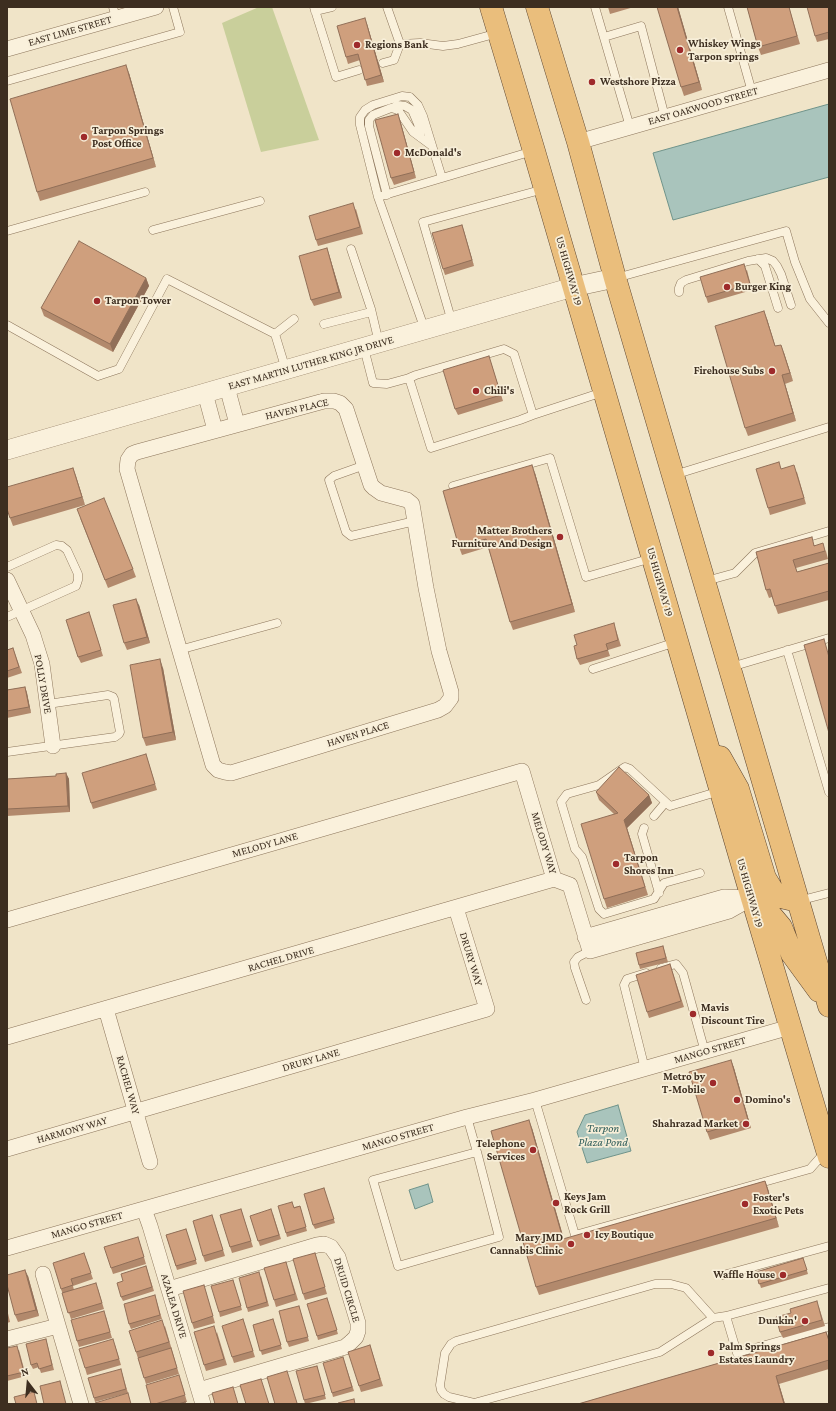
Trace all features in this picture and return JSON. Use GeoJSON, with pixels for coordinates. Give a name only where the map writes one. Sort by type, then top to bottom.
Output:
{"type":"FeatureCollection","features":[{"type":"Feature","properties":{"kind":"highway","name":"US HIGHWAY 19"},"geometry":{"type":"LineString","coordinates":[[491,7],[720,790],[828,1153]]}},
{"type":"Feature","properties":{"kind":"highway"},"geometry":{"type":"LineString","coordinates":[[523,7],[552,55]]}},
{"type":"Feature","properties":{"kind":"highway"},"geometry":{"type":"LineString","coordinates":[[537,7],[578,142],[616,278],[829,1006]]}},
{"type":"Feature","properties":{"kind":"highway"},"geometry":{"type":"LineString","coordinates":[[701,722],[738,789],[765,878],[773,891],[781,897],[798,901]]}},
{"type":"Feature","properties":{"kind":"highway"},"geometry":{"type":"LineString","coordinates":[[752,898],[764,908],[781,927],[792,954],[829,1006]]}},
{"type":"Feature","properties":{"kind":"street","name":"EAST LIME STREET"},"geometry":{"type":"LineString","coordinates":[[7,49],[114,13],[156,7]]}},
{"type":"Feature","properties":{"kind":"street","name":"EAST OAKWOOD STREET"},"geometry":{"type":"LineString","coordinates":[[578,142],[829,70]]}},
{"type":"Feature","properties":{"kind":"street","name":"EAST MARTIN LUTHER KING JR DRIVE"},"geometry":{"type":"LineString","coordinates":[[7,450],[573,287],[616,278]]}},
{"type":"Feature","properties":{"kind":"street"},"geometry":{"type":"LineString","coordinates":[[227,387],[237,424]]}},
{"type":"Feature","properties":{"kind":"street"},"geometry":{"type":"LineString","coordinates":[[205,393],[215,430]]}},
{"type":"Feature","properties":{"kind":"street","name":"HAVEN PLACE"},"geometry":{"type":"LineString","coordinates":[[334,401],[340,402],[346,409],[371,485],[381,493],[407,500],[412,504],[426,588],[439,652],[451,692],[451,698],[445,706],[438,710],[231,774],[218,770],[213,765],[127,469],[128,460],[132,454],[237,424],[318,403],[334,401]]}},
{"type":"Feature","properties":{"kind":"street","name":"POLLY DRIVE"},"geometry":{"type":"LineString","coordinates":[[7,580],[33,634],[42,664],[53,746]]}},
{"type":"Feature","properties":{"kind":"street","name":"MELODY WAY"},"geometry":{"type":"LineString","coordinates":[[522,771],[554,879],[570,885],[588,944]]}},
{"type":"Feature","properties":{"kind":"street","name":"MELODY LANE"},"geometry":{"type":"LineString","coordinates":[[7,920],[522,771]]}},
{"type":"Feature","properties":{"kind":"street","name":"RACHEL DRIVE"},"geometry":{"type":"LineString","coordinates":[[7,1037],[554,879]]}},
{"type":"Feature","properties":{"kind":"street"},"geometry":{"type":"LineString","coordinates":[[588,944],[724,897],[752,898]]}},
{"type":"Feature","properties":{"kind":"street","name":"DRURY WAY"},"geometry":{"type":"LineString","coordinates":[[456,908],[487,1009]]}},
{"type":"Feature","properties":{"kind":"street","name":"RACHEL WAY"},"geometry":{"type":"LineString","coordinates":[[106,1009],[150,1162]]}},
{"type":"Feature","properties":{"kind":"street","name":"DRURY LANE"},"geometry":{"type":"LineString","coordinates":[[136,1111],[487,1009]]}},
{"type":"Feature","properties":{"kind":"street","name":"MANGO STREET"},"geometry":{"type":"LineString","coordinates":[[7,1248],[790,1027]]}},
{"type":"Feature","properties":{"kind":"street","name":"HARMONY WAY"},"geometry":{"type":"LineString","coordinates":[[7,1149],[136,1111]]}},
{"type":"Feature","properties":{"kind":"street","name":"AZALEA DRIVE"},"geometry":{"type":"LineString","coordinates":[[144,1209],[201,1397]]}},
{"type":"Feature","properties":{"kind":"street","name":"DRUID CIRCLE"},"geometry":{"type":"LineString","coordinates":[[169,1289],[324,1244],[331,1247],[338,1257],[358,1324],[356,1337],[345,1347],[201,1397]]}},
{"type":"Feature","properties":{"kind":"street"},"geometry":{"type":"LineString","coordinates":[[43,1274],[81,1404]]}},
{"type":"Feature","properties":{"kind":"street"},"geometry":{"type":"LineString","coordinates":[[7,1339],[58,1326]]}},
{"type":"Feature","properties":{"kind":"lane"},"geometry":{"type":"LineString","coordinates":[[7,80],[180,32],[173,7]]}},
{"type":"Feature","properties":{"kind":"lane"},"geometry":{"type":"LineString","coordinates":[[332,7],[315,9],[336,77],[359,70]]}},
{"type":"Feature","properties":{"kind":"lane"},"geometry":{"type":"LineString","coordinates":[[383,63],[394,60],[400,44],[387,7]]}},
{"type":"Feature","properties":{"kind":"lane"},"geometry":{"type":"LineString","coordinates":[[595,7],[630,127]]}},
{"type":"Feature","properties":{"kind":"lane"},"geometry":{"type":"LineString","coordinates":[[728,7],[752,92]]}},
{"type":"Feature","properties":{"kind":"lane"},"geometry":{"type":"LineString","coordinates":[[604,37],[641,26],[665,117]]}},
{"type":"Feature","properties":{"kind":"lane"},"geometry":{"type":"LineString","coordinates":[[400,44],[420,43],[443,46],[458,44],[499,33]]}},
{"type":"Feature","properties":{"kind":"lane"},"geometry":{"type":"LineString","coordinates":[[425,330],[378,197],[360,125],[360,117],[364,110],[373,105],[402,96],[410,97],[418,105],[442,178]]}},
{"type":"Feature","properties":{"kind":"lane"},"geometry":{"type":"LineString","coordinates":[[387,195],[382,180],[369,120],[373,115],[391,108],[398,110],[413,132],[432,146]]}},
{"type":"Feature","properties":{"kind":"lane"},"geometry":{"type":"LineString","coordinates":[[378,197],[534,151]]}},
{"type":"Feature","properties":{"kind":"lane"},"geometry":{"type":"LineString","coordinates":[[452,322],[423,222],[544,188]]}},
{"type":"Feature","properties":{"kind":"lane"},"geometry":{"type":"LineString","coordinates":[[7,231],[145,192]]}},
{"type":"Feature","properties":{"kind":"lane"},"geometry":{"type":"LineString","coordinates":[[153,230],[260,201]]}},
{"type":"Feature","properties":{"kind":"lane"},"geometry":{"type":"LineString","coordinates":[[616,278],[786,230],[795,262],[810,299],[829,323]]}},
{"type":"Feature","properties":{"kind":"lane"},"geometry":{"type":"LineString","coordinates":[[351,249],[371,312],[373,383],[387,384],[504,349],[514,354],[533,415]]}},
{"type":"Feature","properties":{"kind":"lane"},"geometry":{"type":"LineString","coordinates":[[679,292],[679,288],[686,280],[766,258],[773,261],[777,266],[791,305]]}},
{"type":"Feature","properties":{"kind":"lane"},"geometry":{"type":"LineString","coordinates":[[758,259],[765,266],[778,308]]}},
{"type":"Feature","properties":{"kind":"lane"},"geometry":{"type":"LineString","coordinates":[[7,325],[98,376],[119,369],[167,279],[275,334],[286,370]]}},
{"type":"Feature","properties":{"kind":"lane"},"geometry":{"type":"LineString","coordinates":[[324,324],[371,312]]}},
{"type":"Feature","properties":{"kind":"lane"},"geometry":{"type":"LineString","coordinates":[[275,334],[294,319]]}},
{"type":"Feature","properties":{"kind":"lane"},"geometry":{"type":"LineString","coordinates":[[409,378],[431,448],[604,392]]}},
{"type":"Feature","properties":{"kind":"lane"},"geometry":{"type":"LineString","coordinates":[[674,475],[829,427]]}},
{"type":"Feature","properties":{"kind":"lane"},"geometry":{"type":"LineString","coordinates":[[453,486],[550,458],[586,577],[653,558]]}},
{"type":"Feature","properties":{"kind":"lane"},"geometry":{"type":"LineString","coordinates":[[365,465],[334,476],[329,480],[346,532],[351,536],[415,521]]}},
{"type":"Feature","properties":{"kind":"lane"},"geometry":{"type":"LineString","coordinates":[[705,581],[735,573],[755,553],[829,531]]}},
{"type":"Feature","properties":{"kind":"lane"},"geometry":{"type":"LineString","coordinates":[[7,567],[56,545],[62,546],[67,550],[78,574],[76,586],[7,617]]}},
{"type":"Feature","properties":{"kind":"lane"},"geometry":{"type":"LineString","coordinates":[[179,650],[277,623]]}},
{"type":"Feature","properties":{"kind":"lane"},"geometry":{"type":"LineString","coordinates":[[731,667],[829,638]]}},
{"type":"Feature","properties":{"kind":"lane"},"geometry":{"type":"LineString","coordinates":[[593,669],[677,642]]}},
{"type":"Feature","properties":{"kind":"lane"},"geometry":{"type":"LineString","coordinates":[[787,650],[829,792]]}},
{"type":"Feature","properties":{"kind":"lane"},"geometry":{"type":"LineString","coordinates":[[7,752],[115,737],[120,732],[114,699],[108,695],[48,704]]}},
{"type":"Feature","properties":{"kind":"lane"},"geometry":{"type":"LineString","coordinates":[[700,873],[664,883],[654,899],[604,914],[599,909],[582,857],[575,849],[561,802],[567,794],[599,785],[626,767],[630,768],[665,803],[670,806],[720,790]]}},
{"type":"Feature","properties":{"kind":"lane"},"geometry":{"type":"LineString","coordinates":[[654,816],[665,803]]}},
{"type":"Feature","properties":{"kind":"lane"},"geometry":{"type":"LineString","coordinates":[[644,828],[642,834],[659,893]]}},
{"type":"Feature","properties":{"kind":"lane"},"geometry":{"type":"LineString","coordinates":[[798,901],[829,893]]}},
{"type":"Feature","properties":{"kind":"lane"},"geometry":{"type":"LineString","coordinates":[[586,1000],[574,962],[588,944]]}},
{"type":"Feature","properties":{"kind":"lane"},"geometry":{"type":"LineString","coordinates":[[645,1069],[624,985],[627,979],[676,964],[683,973],[705,1052]]}},
{"type":"Feature","properties":{"kind":"lane"},"geometry":{"type":"LineString","coordinates":[[535,1100],[574,1235],[810,1169],[828,1153]]}},
{"type":"Feature","properties":{"kind":"lane"},"geometry":{"type":"LineString","coordinates":[[467,1118],[477,1152],[499,1238],[398,1266],[373,1180],[477,1152]]}},
{"type":"Feature","properties":{"kind":"lane"},"geometry":{"type":"LineString","coordinates":[[723,1274],[829,1246]]}},
{"type":"Feature","properties":{"kind":"lane"},"geometry":{"type":"LineString","coordinates":[[713,1318],[686,1288],[671,1284],[655,1284],[456,1341],[451,1344],[445,1353],[440,1385],[441,1390],[449,1397],[474,1403],[660,1352],[713,1318],[726,1316],[829,1288]]}},
{"type":"Feature","properties":{"kind":"lane"},"geometry":{"type":"LineString","coordinates":[[726,1316],[737,1353],[829,1327]]}},
{"type":"Feature","properties":{"kind":"green space"},"geometry":{"type":"Polygon","coordinates":[[[259,7],[272,7],[319,140],[261,152],[222,23],[259,7]]]}},
{"type":"Feature","properties":{"kind":"water"},"geometry":{"type":"Polygon","coordinates":[[[829,104],[829,177],[673,220],[653,153],[829,104]]]}},
{"type":"Feature","properties":{"kind":"water","name":"Tarpon Plaza Pond"},"geometry":{"type":"Polygon","coordinates":[[[618,1105],[631,1151],[587,1163],[577,1132],[585,1115],[618,1105]]]}},
{"type":"Feature","properties":{"kind":"water"},"geometry":{"type":"Polygon","coordinates":[[[428,1184],[433,1202],[415,1209],[409,1190],[428,1184]]]}},
{"type":"Feature","properties":{"kind":"building","name":"Whiskey Wings Tarpon springs"},"geometry":{"type":"Polygon","coordinates":[[[657,7],[677,7],[699,82],[681,87],[657,7]]]}},
{"type":"Feature","properties":{"kind":"building"},"geometry":{"type":"Polygon","coordinates":[[[747,7],[789,7],[797,36],[758,47],[747,7]]]}},
{"type":"Feature","properties":{"kind":"building"},"geometry":{"type":"Polygon","coordinates":[[[807,7],[829,7],[829,32],[815,36],[807,7]]]}},
{"type":"Feature","properties":{"kind":"building"},"geometry":{"type":"Polygon","coordinates":[[[365,18],[381,75],[365,80],[358,54],[346,57],[337,26],[365,18]]]}},
{"type":"Feature","properties":{"kind":"building","name":"Tarpon Springs Post Office"},"geometry":{"type":"Polygon","coordinates":[[[126,65],[153,158],[37,192],[10,99],[126,65]]]}},
{"type":"Feature","properties":{"kind":"building","name":"McDonald's"},"geometry":{"type":"Polygon","coordinates":[[[398,114],[414,172],[391,178],[375,120],[398,114]]]}},
{"type":"Feature","properties":{"kind":"building"},"geometry":{"type":"Polygon","coordinates":[[[353,203],[360,227],[316,240],[309,216],[353,203]]]}},
{"type":"Feature","properties":{"kind":"building"},"geometry":{"type":"Polygon","coordinates":[[[462,225],[472,260],[443,269],[432,233],[462,225]]]}},
{"type":"Feature","properties":{"kind":"building","name":"Tarpon Tower"},"geometry":{"type":"Polygon","coordinates":[[[79,241],[146,278],[110,344],[41,308],[79,241]]]}},
{"type":"Feature","properties":{"kind":"building"},"geometry":{"type":"Polygon","coordinates":[[[327,248],[339,292],[311,300],[299,256],[327,248]]]}},
{"type":"Feature","properties":{"kind":"building","name":"Burger King"},"geometry":{"type":"Polygon","coordinates":[[[744,264],[750,284],[706,297],[700,277],[744,264]]]}},
{"type":"Feature","properties":{"kind":"building"},"geometry":{"type":"Polygon","coordinates":[[[764,311],[775,346],[781,345],[790,373],[782,375],[793,413],[745,428],[715,326],[764,311]]]}},
{"type":"Feature","properties":{"kind":"building"},"geometry":{"type":"Polygon","coordinates":[[[489,356],[501,395],[455,409],[443,370],[489,356]]]}},
{"type":"Feature","properties":{"kind":"building"},"geometry":{"type":"Polygon","coordinates":[[[779,462],[781,469],[794,465],[804,498],[768,508],[756,469],[779,462]]]}},
{"type":"Feature","properties":{"kind":"building"},"geometry":{"type":"Polygon","coordinates":[[[532,465],[572,604],[510,622],[486,539],[459,547],[443,491],[532,465]]]}},
{"type":"Feature","properties":{"kind":"building"},"geometry":{"type":"Polygon","coordinates":[[[73,468],[82,497],[10,518],[7,509],[7,487],[73,468]]]}},
{"type":"Feature","properties":{"kind":"building"},"geometry":{"type":"Polygon","coordinates":[[[104,498],[133,569],[105,580],[77,509],[104,498]]]}},
{"type":"Feature","properties":{"kind":"building"},"geometry":{"type":"Polygon","coordinates":[[[812,537],[814,546],[823,543],[825,551],[793,560],[797,572],[829,563],[829,591],[775,606],[770,589],[766,590],[756,552],[812,537]]]}},
{"type":"Feature","properties":{"kind":"building"},"geometry":{"type":"Polygon","coordinates":[[[136,599],[147,637],[124,643],[113,605],[136,599]]]}},
{"type":"Feature","properties":{"kind":"building"},"geometry":{"type":"Polygon","coordinates":[[[89,612],[101,650],[78,657],[66,620],[89,612]]]}},
{"type":"Feature","properties":{"kind":"building"},"geometry":{"type":"Polygon","coordinates":[[[614,623],[618,640],[606,644],[608,650],[577,659],[574,646],[577,645],[574,635],[614,623]]]}},
{"type":"Feature","properties":{"kind":"building"},"geometry":{"type":"Polygon","coordinates":[[[824,639],[829,657],[829,733],[804,645],[824,639]]]}},
{"type":"Feature","properties":{"kind":"building"},"geometry":{"type":"Polygon","coordinates":[[[13,648],[19,667],[7,671],[7,650],[13,648]]]}},
{"type":"Feature","properties":{"kind":"building"},"geometry":{"type":"Polygon","coordinates":[[[160,659],[173,732],[143,738],[130,665],[160,659]]]}},
{"type":"Feature","properties":{"kind":"building"},"geometry":{"type":"Polygon","coordinates":[[[25,687],[29,707],[7,711],[7,690],[25,687]]]}},
{"type":"Feature","properties":{"kind":"building"},"geometry":{"type":"Polygon","coordinates":[[[146,754],[155,784],[91,803],[82,773],[146,754]]]}},
{"type":"Feature","properties":{"kind":"building","name":"Tarpon Shores Inn"},"geometry":{"type":"Polygon","coordinates":[[[619,767],[649,795],[624,820],[645,887],[604,899],[581,824],[618,813],[596,792],[619,767]]]}},
{"type":"Feature","properties":{"kind":"building"},"geometry":{"type":"Polygon","coordinates":[[[66,773],[68,806],[7,809],[7,779],[56,776],[56,774],[66,773]]]}},
{"type":"Feature","properties":{"kind":"building"},"geometry":{"type":"Polygon","coordinates":[[[663,946],[666,958],[639,965],[636,953],[663,946]]]}},
{"type":"Feature","properties":{"kind":"building"},"geometry":{"type":"Polygon","coordinates":[[[670,964],[681,1001],[647,1012],[636,975],[670,964]]]}},
{"type":"Feature","properties":{"kind":"building"},"geometry":{"type":"Polygon","coordinates":[[[731,1060],[748,1120],[707,1132],[689,1072],[731,1060]]]}},
{"type":"Feature","properties":{"kind":"building"},"geometry":{"type":"Polygon","coordinates":[[[529,1120],[563,1239],[765,1181],[776,1218],[536,1287],[491,1131],[529,1120]]]}},
{"type":"Feature","properties":{"kind":"building"},"geometry":{"type":"Polygon","coordinates":[[[324,1188],[334,1219],[313,1225],[304,1194],[324,1188]]]}},
{"type":"Feature","properties":{"kind":"building"},"geometry":{"type":"Polygon","coordinates":[[[292,1202],[294,1208],[300,1206],[306,1227],[286,1233],[278,1206],[292,1202]]]}},
{"type":"Feature","properties":{"kind":"building"},"geometry":{"type":"Polygon","coordinates":[[[241,1209],[251,1241],[230,1247],[220,1215],[241,1209]]]}},
{"type":"Feature","properties":{"kind":"building"},"geometry":{"type":"Polygon","coordinates":[[[271,1209],[279,1235],[258,1241],[250,1216],[271,1209]]]}},
{"type":"Feature","properties":{"kind":"building"},"geometry":{"type":"Polygon","coordinates":[[[212,1215],[223,1250],[203,1256],[193,1221],[212,1215]]]}},
{"type":"Feature","properties":{"kind":"building"},"geometry":{"type":"Polygon","coordinates":[[[186,1229],[196,1260],[176,1266],[166,1235],[186,1229]]]}},
{"type":"Feature","properties":{"kind":"building"},"geometry":{"type":"Polygon","coordinates":[[[138,1237],[144,1257],[111,1268],[104,1247],[138,1237]]]}},
{"type":"Feature","properties":{"kind":"building"},"geometry":{"type":"Polygon","coordinates":[[[84,1253],[91,1273],[71,1279],[73,1285],[61,1289],[53,1263],[84,1253]]]}},
{"type":"Feature","properties":{"kind":"building"},"geometry":{"type":"Polygon","coordinates":[[[315,1253],[325,1287],[303,1294],[293,1259],[315,1253]]]}},
{"type":"Feature","properties":{"kind":"building","name":"Waffle House"},"geometry":{"type":"Polygon","coordinates":[[[803,1258],[807,1270],[759,1284],[756,1272],[803,1258]]]}},
{"type":"Feature","properties":{"kind":"building"},"geometry":{"type":"Polygon","coordinates":[[[286,1262],[295,1294],[274,1300],[264,1268],[286,1262]]]}},
{"type":"Feature","properties":{"kind":"building"},"geometry":{"type":"Polygon","coordinates":[[[146,1266],[152,1287],[121,1297],[117,1283],[123,1281],[121,1274],[146,1266]]]}},
{"type":"Feature","properties":{"kind":"building"},"geometry":{"type":"Polygon","coordinates":[[[25,1270],[36,1310],[15,1315],[7,1285],[7,1275],[25,1270]]]}},
{"type":"Feature","properties":{"kind":"building"},"geometry":{"type":"Polygon","coordinates":[[[259,1272],[267,1302],[247,1308],[239,1278],[259,1272]]]}},
{"type":"Feature","properties":{"kind":"building"},"geometry":{"type":"Polygon","coordinates":[[[233,1280],[241,1306],[219,1312],[211,1286],[233,1280]]]}},
{"type":"Feature","properties":{"kind":"building"},"geometry":{"type":"Polygon","coordinates":[[[96,1283],[102,1303],[68,1313],[62,1293],[96,1283]]]}},
{"type":"Feature","properties":{"kind":"building"},"geometry":{"type":"Polygon","coordinates":[[[204,1285],[213,1316],[192,1323],[183,1291],[204,1285]]]}},
{"type":"Feature","properties":{"kind":"building"},"geometry":{"type":"Polygon","coordinates":[[[155,1295],[160,1315],[129,1324],[124,1304],[155,1295]]]}},
{"type":"Feature","properties":{"kind":"building"},"geometry":{"type":"Polygon","coordinates":[[[327,1298],[337,1330],[317,1336],[307,1304],[327,1298]]]}},
{"type":"Feature","properties":{"kind":"building","name":"Dunkin'"},"geometry":{"type":"Polygon","coordinates":[[[817,1301],[822,1320],[780,1332],[776,1317],[791,1313],[790,1309],[817,1301]]]}},
{"type":"Feature","properties":{"kind":"building"},"geometry":{"type":"Polygon","coordinates":[[[299,1306],[308,1337],[287,1342],[279,1311],[299,1306]]]}},
{"type":"Feature","properties":{"kind":"building"},"geometry":{"type":"Polygon","coordinates":[[[104,1311],[110,1332],[77,1341],[71,1320],[104,1311]]]}},
{"type":"Feature","properties":{"kind":"building"},"geometry":{"type":"Polygon","coordinates":[[[243,1319],[253,1351],[232,1357],[222,1326],[243,1319]]]}},
{"type":"Feature","properties":{"kind":"building"},"geometry":{"type":"Polygon","coordinates":[[[273,1319],[281,1345],[260,1351],[253,1325],[273,1319]]]}},
{"type":"Feature","properties":{"kind":"building"},"geometry":{"type":"Polygon","coordinates":[[[162,1320],[169,1342],[136,1352],[129,1331],[162,1320]]]}},
{"type":"Feature","properties":{"kind":"building"},"geometry":{"type":"Polygon","coordinates":[[[214,1326],[224,1359],[204,1365],[194,1332],[214,1326]]]}},
{"type":"Feature","properties":{"kind":"building"},"geometry":{"type":"Polygon","coordinates":[[[826,1332],[829,1341],[829,1360],[776,1376],[784,1404],[578,1404],[826,1332]]]}},
{"type":"Feature","properties":{"kind":"building"},"geometry":{"type":"Polygon","coordinates":[[[46,1339],[52,1365],[39,1369],[37,1363],[31,1365],[26,1344],[46,1339]]]}},
{"type":"Feature","properties":{"kind":"building"},"geometry":{"type":"Polygon","coordinates":[[[113,1339],[119,1359],[85,1368],[79,1349],[113,1339]]]}},
{"type":"Feature","properties":{"kind":"building"},"geometry":{"type":"Polygon","coordinates":[[[370,1345],[380,1379],[359,1386],[348,1352],[370,1345]]]}},
{"type":"Feature","properties":{"kind":"building"},"geometry":{"type":"Polygon","coordinates":[[[17,1346],[24,1372],[7,1376],[7,1348],[17,1346]]]}},
{"type":"Feature","properties":{"kind":"building"},"geometry":{"type":"Polygon","coordinates":[[[171,1348],[177,1368],[144,1378],[138,1358],[171,1348]]]}},
{"type":"Feature","properties":{"kind":"building"},"geometry":{"type":"Polygon","coordinates":[[[343,1357],[352,1387],[332,1393],[323,1363],[343,1357]]]}},
{"type":"Feature","properties":{"kind":"building"},"geometry":{"type":"Polygon","coordinates":[[[317,1366],[325,1395],[304,1400],[296,1371],[317,1366]]]}},
{"type":"Feature","properties":{"kind":"building"},"geometry":{"type":"Polygon","coordinates":[[[121,1369],[126,1389],[94,1398],[88,1378],[121,1369]]]}},
{"type":"Feature","properties":{"kind":"building"},"geometry":{"type":"Polygon","coordinates":[[[287,1371],[297,1403],[275,1404],[267,1377],[287,1371]]]}},
{"type":"Feature","properties":{"kind":"building"},"geometry":{"type":"Polygon","coordinates":[[[179,1375],[185,1395],[151,1404],[146,1385],[179,1375]]]}},
{"type":"Feature","properties":{"kind":"building"},"geometry":{"type":"Polygon","coordinates":[[[261,1379],[269,1404],[246,1404],[240,1385],[261,1379]]]}},
{"type":"Feature","properties":{"kind":"building"},"geometry":{"type":"Polygon","coordinates":[[[60,1381],[66,1404],[44,1404],[40,1386],[60,1381]]]}},
{"type":"Feature","properties":{"kind":"building"},"geometry":{"type":"Polygon","coordinates":[[[233,1387],[238,1404],[215,1404],[212,1393],[233,1387]]]}},
{"type":"Feature","properties":{"kind":"building"},"geometry":{"type":"Polygon","coordinates":[[[34,1392],[37,1404],[16,1404],[14,1397],[34,1392]]]}},
{"type":"Feature","properties":{"kind":"building"},"geometry":{"type":"Polygon","coordinates":[[[128,1393],[131,1404],[95,1404],[95,1403],[128,1393]]]}},
{"type":"Feature","properties":{"kind":"building"},"geometry":{"type":"Polygon","coordinates":[[[354,1399],[355,1404],[338,1403],[354,1399]]]}},
{"type":"Feature","properties":{"kind":"place","name":"Regions Bank"},"geometry":{"type":"Point","coordinates":[357,45]}},
{"type":"Feature","properties":{"kind":"place","name":"Whiskey Wings Tarpon springs"},"geometry":{"type":"Point","coordinates":[680,50]}},
{"type":"Feature","properties":{"kind":"place","name":"Westshore Pizza"},"geometry":{"type":"Point","coordinates":[592,82]}},
{"type":"Feature","properties":{"kind":"place","name":"Tarpon Springs Post Office"},"geometry":{"type":"Point","coordinates":[84,137]}},
{"type":"Feature","properties":{"kind":"place","name":"McDonald's"},"geometry":{"type":"Point","coordinates":[397,153]}},
{"type":"Feature","properties":{"kind":"place","name":"Burger King"},"geometry":{"type":"Point","coordinates":[727,287]}},
{"type":"Feature","properties":{"kind":"place","name":"Tarpon Tower"},"geometry":{"type":"Point","coordinates":[97,301]}},
{"type":"Feature","properties":{"kind":"place","name":"Firehouse Subs"},"geometry":{"type":"Point","coordinates":[772,371]}},
{"type":"Feature","properties":{"kind":"place","name":"Chili's"},"geometry":{"type":"Point","coordinates":[476,391]}},
{"type":"Feature","properties":{"kind":"place","name":"Matter Brothers Furniture And Design"},"geometry":{"type":"Point","coordinates":[560,537]}},
{"type":"Feature","properties":{"kind":"place","name":"Tarpon Shores Inn"},"geometry":{"type":"Point","coordinates":[616,864]}},
{"type":"Feature","properties":{"kind":"place","name":"Mavis Discount Tire"},"geometry":{"type":"Point","coordinates":[693,1014]}},
{"type":"Feature","properties":{"kind":"place","name":"Metro by T-Mobile"},"geometry":{"type":"Point","coordinates":[713,1083]}},
{"type":"Feature","properties":{"kind":"place","name":"Domino's"},"geometry":{"type":"Point","coordinates":[737,1100]}},
{"type":"Feature","properties":{"kind":"place","name":"Shahrazad Market"},"geometry":{"type":"Point","coordinates":[746,1124]}},
{"type":"Feature","properties":{"kind":"place","name":"Telephone Services"},"geometry":{"type":"Point","coordinates":[533,1150]}},
{"type":"Feature","properties":{"kind":"place","name":"Keys Jam Rock Grill"},"geometry":{"type":"Point","coordinates":[556,1203]}},
{"type":"Feature","properties":{"kind":"place","name":"Foster's Exotic Pets"},"geometry":{"type":"Point","coordinates":[745,1204]}},
{"type":"Feature","properties":{"kind":"place","name":"Icy Boutique"},"geometry":{"type":"Point","coordinates":[587,1235]}},
{"type":"Feature","properties":{"kind":"place","name":"Mary JMD Cannabis Clinic"},"geometry":{"type":"Point","coordinates":[571,1244]}},
{"type":"Feature","properties":{"kind":"place","name":"Waffle House"},"geometry":{"type":"Point","coordinates":[783,1275]}},
{"type":"Feature","properties":{"kind":"place","name":"Dunkin'"},"geometry":{"type":"Point","coordinates":[805,1321]}},
{"type":"Feature","properties":{"kind":"place","name":"Palm Springs Estates Laundry"},"geometry":{"type":"Point","coordinates":[711,1353]}}]}
